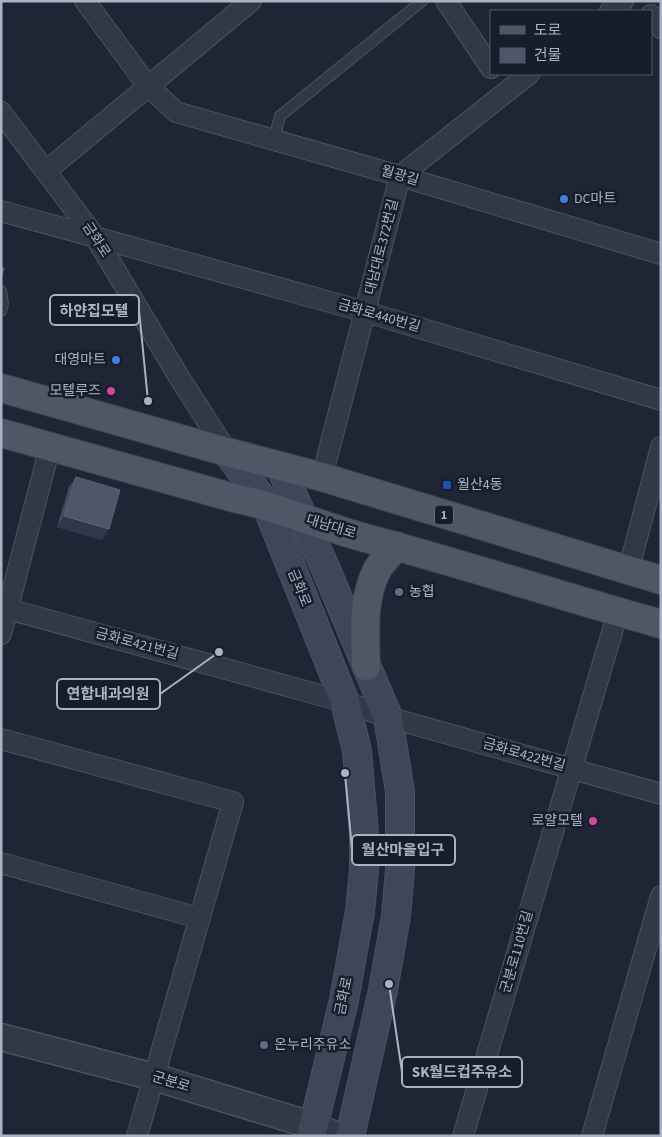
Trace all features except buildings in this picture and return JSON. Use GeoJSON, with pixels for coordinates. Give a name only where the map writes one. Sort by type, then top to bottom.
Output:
{"type":"FeatureCollection","features":[{"type":"Feature","properties":{"kind":"main road","name":"1"},"geometry":{"type":"LineString","coordinates":[[1,388],[322,477],[628,572],[661,580]]}},
{"type":"Feature","properties":{"kind":"main road","name":"대남대로"},"geometry":{"type":"LineString","coordinates":[[1,433],[234,498],[266,504],[302,519],[661,624]]}},
{"type":"Feature","properties":{"kind":"main road","name":"금화로"},"geometry":{"type":"LineString","coordinates":[[227,452],[266,504],[345,702],[357,751],[362,796],[364,870],[360,911],[321,1132]]}},
{"type":"Feature","properties":{"kind":"main road"},"geometry":{"type":"LineString","coordinates":[[280,466],[388,717],[400,792],[396,916],[383,990],[350,1136]]}},
{"type":"Feature","properties":{"kind":"main road"},"geometry":{"type":"LineString","coordinates":[[366,666],[365,617],[369,593],[378,568],[397,546]]}},
{"type":"Feature","properties":{"kind":"street","name":"월광길"},"geometry":{"type":"LineString","coordinates":[[85,1],[148,86],[176,112],[274,139],[661,254]]}},
{"type":"Feature","properties":{"kind":"street"},"geometry":{"type":"LineString","coordinates":[[46,171],[251,1]]}},
{"type":"Feature","properties":{"kind":"street"},"geometry":{"type":"LineString","coordinates":[[446,1],[490,67]]}},
{"type":"Feature","properties":{"kind":"street"},"geometry":{"type":"LineString","coordinates":[[611,10],[623,1]]}},
{"type":"Feature","properties":{"kind":"street"},"geometry":{"type":"LineString","coordinates":[[652,17],[661,28]]}},
{"type":"Feature","properties":{"kind":"street"},"geometry":{"type":"LineString","coordinates":[[495,75],[506,91]]}},
{"type":"Feature","properties":{"kind":"street"},"geometry":{"type":"LineString","coordinates":[[400,176],[528,75]]}},
{"type":"Feature","properties":{"kind":"street","name":"금화로"},"geometry":{"type":"LineString","coordinates":[[1,112],[96,238],[179,377],[227,452]]}},
{"type":"Feature","properties":{"kind":"street","name":"대남대로372번길"},"geometry":{"type":"LineString","coordinates":[[322,477],[400,176]]}},
{"type":"Feature","properties":{"kind":"street","name":"금화로440번길"},"geometry":{"type":"LineString","coordinates":[[1,211],[366,312],[661,400]]}},
{"type":"Feature","properties":{"kind":"street"},"geometry":{"type":"LineString","coordinates":[[1,634],[4,608],[50,447]]}},
{"type":"Feature","properties":{"kind":"street"},"geometry":{"type":"LineString","coordinates":[[628,572],[661,447]]}},
{"type":"Feature","properties":{"kind":"street","name":"금화로421번길"},"geometry":{"type":"LineString","coordinates":[[4,608],[345,702],[388,717]]}},
{"type":"Feature","properties":{"kind":"street","name":"군분로110번길"},"geometry":{"type":"LineString","coordinates":[[463,1136],[618,612]]}},
{"type":"Feature","properties":{"kind":"street","name":"금화로422번길"},"geometry":{"type":"LineString","coordinates":[[388,717],[661,794]]}},
{"type":"Feature","properties":{"kind":"street"},"geometry":{"type":"LineString","coordinates":[[1,739],[233,802],[137,1136]]}},
{"type":"Feature","properties":{"kind":"street"},"geometry":{"type":"LineString","coordinates":[[1,863],[199,918]]}},
{"type":"Feature","properties":{"kind":"street"},"geometry":{"type":"LineString","coordinates":[[592,1136],[661,896]]}},
{"type":"Feature","properties":{"kind":"street","name":"군분로"},"geometry":{"type":"LineString","coordinates":[[1,1037],[154,1077],[321,1132]]}},
{"type":"Feature","properties":{"kind":"lane"},"geometry":{"type":"LineString","coordinates":[[274,139],[280,116],[422,1]]}},
{"type":"Feature","properties":{"kind":"lane"},"geometry":{"type":"LineString","coordinates":[[1,291],[3,304],[1,311]]}},
{"type":"Feature","properties":{"kind":"place","name":"DC마트"},"geometry":{"type":"Point","coordinates":[564,199]}},
{"type":"Feature","properties":{"kind":"place","name":"대영마트"},"geometry":{"type":"Point","coordinates":[116,360]}},
{"type":"Feature","properties":{"kind":"place","name":"모텔루즈"},"geometry":{"type":"Point","coordinates":[111,391]}},
{"type":"Feature","properties":{"kind":"place","name":"하얀집모텔"},"geometry":{"type":"Point","coordinates":[148,401]}},
{"type":"Feature","properties":{"kind":"place","name":"월산4동"},"geometry":{"type":"Point","coordinates":[447,485]}},
{"type":"Feature","properties":{"kind":"place","name":"농협"},"geometry":{"type":"Point","coordinates":[399,592]}},
{"type":"Feature","properties":{"kind":"place","name":"연합내과의원"},"geometry":{"type":"Point","coordinates":[219,652]}},
{"type":"Feature","properties":{"kind":"place","name":"월산마을입구"},"geometry":{"type":"Point","coordinates":[345,773]}},
{"type":"Feature","properties":{"kind":"place","name":"로얄모텔"},"geometry":{"type":"Point","coordinates":[593,821]}},
{"type":"Feature","properties":{"kind":"place","name":"SK월드컵주유소"},"geometry":{"type":"Point","coordinates":[389,984]}},
{"type":"Feature","properties":{"kind":"place","name":"온누리주유소"},"geometry":{"type":"Point","coordinates":[264,1045]}}]}
